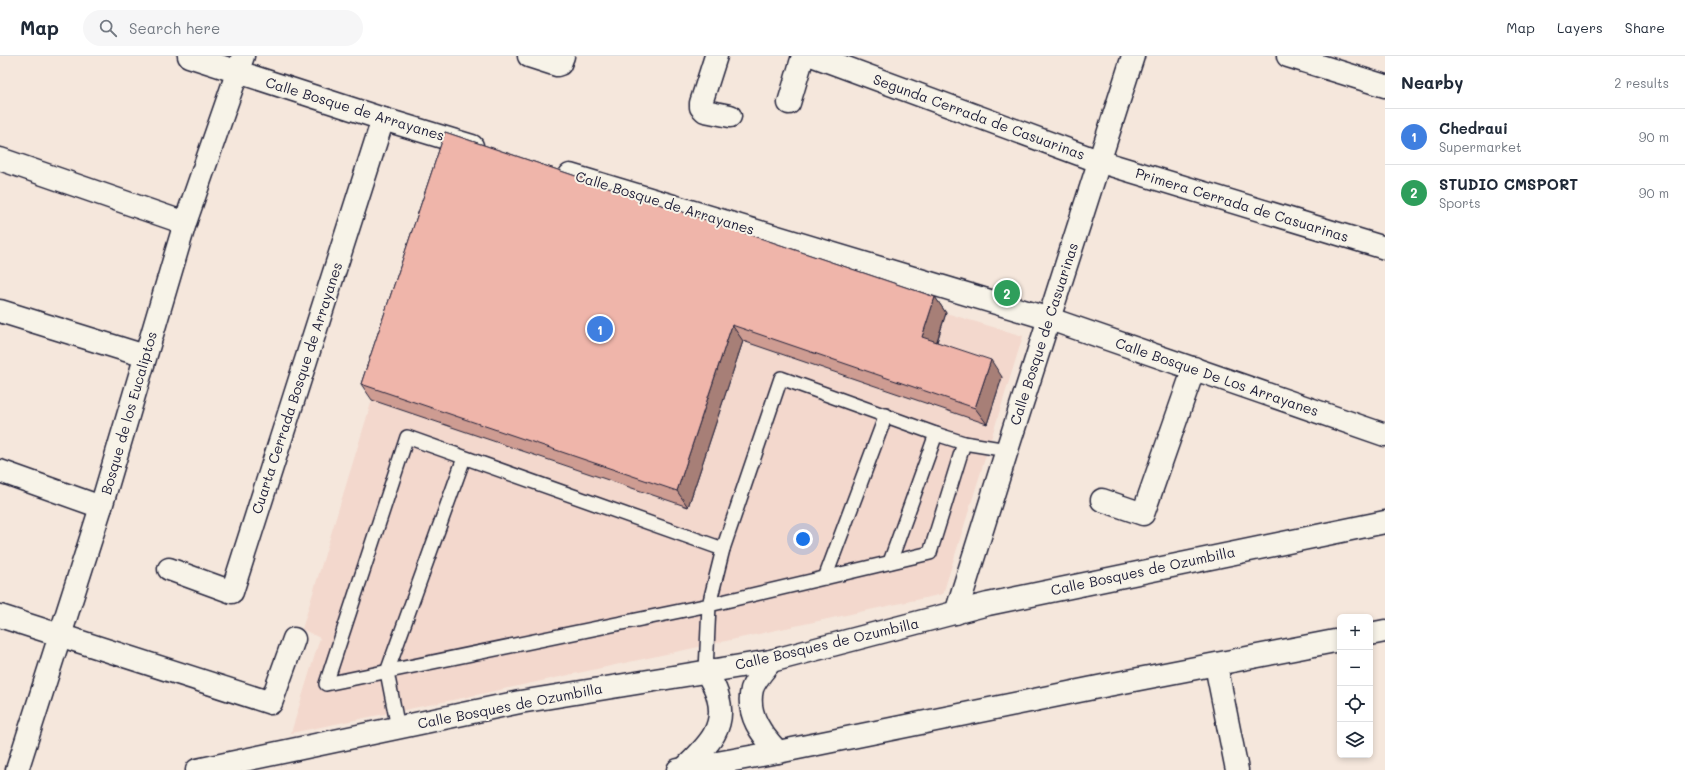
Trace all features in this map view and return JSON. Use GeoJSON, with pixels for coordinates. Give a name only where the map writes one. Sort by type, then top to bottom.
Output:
{"type":"FeatureCollection","features":[{"type":"Feature","properties":{"kind":"street","name":"Calle Bosque de Arrayanes"},"geometry":{"type":"LineString","coordinates":[[190,56],[240,64],[383,119],[490,151]]}},
{"type":"Feature","properties":{"kind":"street"},"geometry":{"type":"LineString","coordinates":[[529,56],[557,65],[560,64],[563,56]]}},
{"type":"Feature","properties":{"kind":"street"},"geometry":{"type":"LineString","coordinates":[[716,56],[701,103],[701,108],[705,111],[730,116]]}},
{"type":"Feature","properties":{"kind":"street"},"geometry":{"type":"LineString","coordinates":[[789,103],[803,56]]}},
{"type":"Feature","properties":{"kind":"street","name":"Segunda Cerrada de Casuarinas"},"geometry":{"type":"LineString","coordinates":[[814,56],[1098,161]]}},
{"type":"Feature","properties":{"kind":"street","name":"Calle Bosque de Casuarinas"},"geometry":{"type":"LineString","coordinates":[[956,613],[1006,450],[1050,319],[1098,161],[1133,56]]}},
{"type":"Feature","properties":{"kind":"street"},"geometry":{"type":"LineString","coordinates":[[1288,56],[1385,86]]}},
{"type":"Feature","properties":{"kind":"street","name":"Bosque de los Eucaliptos"},"geometry":{"type":"LineString","coordinates":[[17,770],[101,507],[185,223],[240,64]]}},
{"type":"Feature","properties":{"kind":"street","name":"Cuarta Cerrada Bosque de Arrayanes"},"geometry":{"type":"LineString","coordinates":[[169,569],[232,592],[383,119]]}},
{"type":"Feature","properties":{"kind":"street"},"geometry":{"type":"LineString","coordinates":[[0,159],[185,223]]}},
{"type":"Feature","properties":{"kind":"street","name":"Primera Cerrada de Casuarinas"},"geometry":{"type":"LineString","coordinates":[[1098,161],[1385,248]]}},
{"type":"Feature","properties":{"kind":"street","name":"Calle Bosque de Arrayanes"},"geometry":{"type":"LineString","coordinates":[[552,170],[1050,319]]}},
{"type":"Feature","properties":{"kind":"street"},"geometry":{"type":"LineString","coordinates":[[0,311],[145,356]]}},
{"type":"Feature","properties":{"kind":"street","name":"Calle Bosque De Los Arrayanes"},"geometry":{"type":"LineString","coordinates":[[1050,319],[1385,435]]}},
{"type":"Feature","properties":{"kind":"street"},"geometry":{"type":"LineString","coordinates":[[1102,500],[1143,514],[1194,368]]}},
{"type":"Feature","properties":{"kind":"street"},"geometry":{"type":"LineString","coordinates":[[0,470],[101,507]]}},
{"type":"Feature","properties":{"kind":"street","name":"Calle Bosques de Ozumbilla"},"geometry":{"type":"LineString","coordinates":[[197,770],[520,702],[771,661],[988,604],[1385,522]]}},
{"type":"Feature","properties":{"kind":"street"},"geometry":{"type":"LineString","coordinates":[[0,616],[271,703],[294,639]]}},
{"type":"Feature","properties":{"kind":"street"},"geometry":{"type":"LineString","coordinates":[[1373,633],[1385,631]]}},
{"type":"Feature","properties":{"kind":"street"},"geometry":{"type":"LineString","coordinates":[[681,769],[778,752],[1108,685],[1337,641]]}},
{"type":"Feature","properties":{"kind":"street"},"geometry":{"type":"LineString","coordinates":[[771,661],[752,688],[751,705],[755,722],[778,752]]}},
{"type":"Feature","properties":{"kind":"street"},"geometry":{"type":"LineString","coordinates":[[1216,665],[1237,770]]}},
{"type":"Feature","properties":{"kind":"street"},"geometry":{"type":"LineString","coordinates":[[681,769],[714,737],[721,716],[718,696],[706,671]]}},
{"type":"Feature","properties":{"kind":"lane"},"geometry":{"type":"LineString","coordinates":[[706,671],[709,605],[723,549],[781,378],[964,443],[1006,450]]}},
{"type":"Feature","properties":{"kind":"lane"},"geometry":{"type":"LineString","coordinates":[[825,578],[886,415]]}},
{"type":"Feature","properties":{"kind":"lane"},"geometry":{"type":"LineString","coordinates":[[890,562],[936,434]]}},
{"type":"Feature","properties":{"kind":"lane"},"geometry":{"type":"LineString","coordinates":[[723,549],[407,437],[326,684],[709,605],[930,553],[964,443]]}},
{"type":"Feature","properties":{"kind":"lane"},"geometry":{"type":"LineString","coordinates":[[398,728],[386,672],[464,458]]}},
{"type":"Feature","properties":{"kind":"shaded area"},"geometry":{"type":"Polygon","coordinates":[[[457,148],[946,313],[1023,336],[943,594],[453,700],[291,733],[320,638],[302,629],[372,400],[457,148]]]}},
{"type":"Feature","properties":{"kind":"building"},"geometry":{"type":"Polygon","coordinates":[[[445,132],[935,297],[922,337],[991,360],[975,408],[732,325],[677,491],[361,384],[445,132]]]}},
{"type":"Feature","properties":{"kind":"place","name":"STUDIO CMSPORT"},"geometry":{"type":"Point","coordinates":[1007,293]}},
{"type":"Feature","properties":{"kind":"place","name":"Chedraui"},"geometry":{"type":"Point","coordinates":[600,329]}}]}
